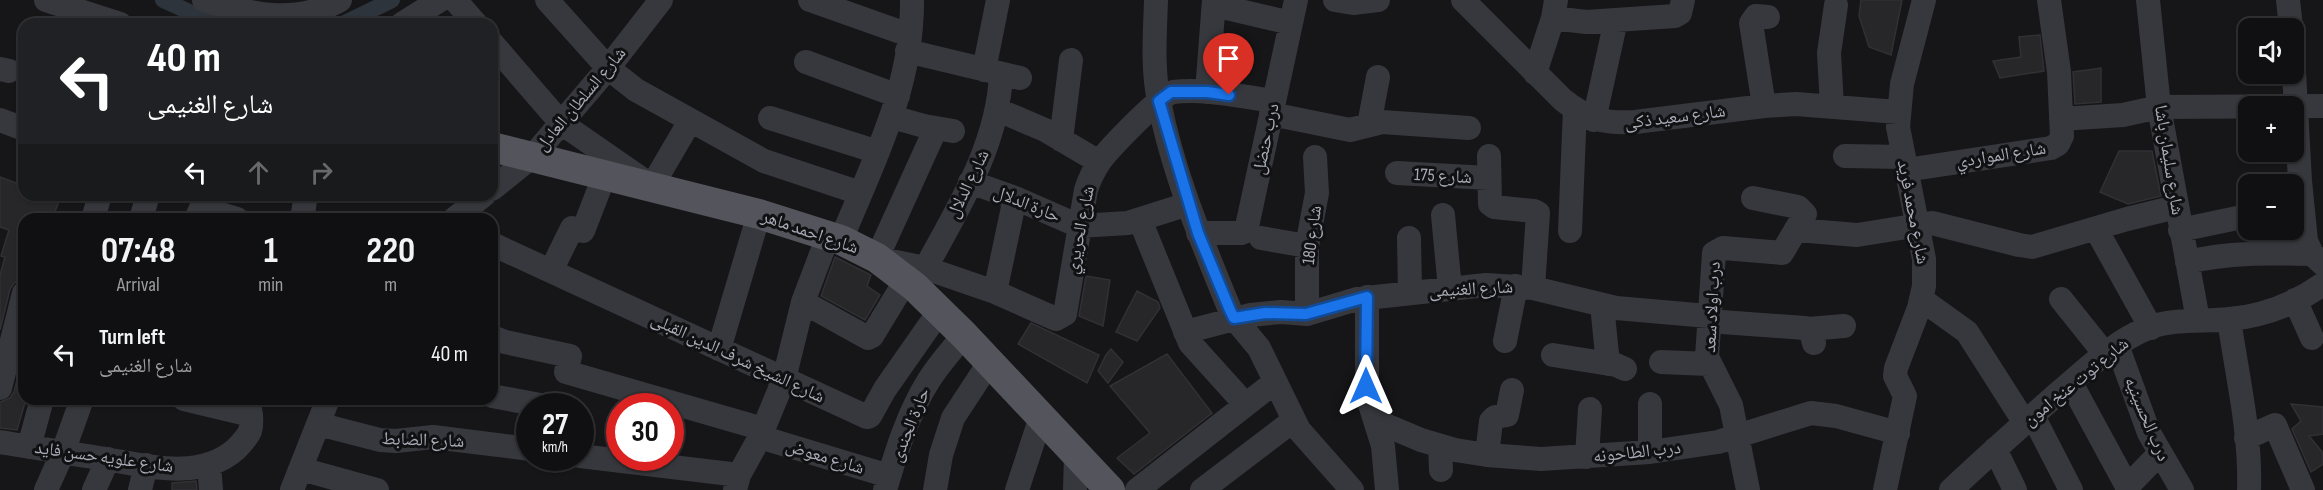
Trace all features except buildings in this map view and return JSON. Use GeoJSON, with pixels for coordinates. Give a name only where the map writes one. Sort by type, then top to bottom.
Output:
{"type":"FeatureCollection","features":[{"type":"Feature","properties":{"kind":"main road","name":"شارع احمد ماهر"},"geometry":{"type":"LineString","coordinates":[[506,146],[759,214],[835,238],[915,278],[939,312],[964,335],[1110,490]]}},
{"type":"Feature","properties":{"kind":"street"},"geometry":{"type":"LineString","coordinates":[[46,0],[102,18]]}},
{"type":"Feature","properties":{"kind":"street"},"geometry":{"type":"LineString","coordinates":[[204,0],[252,14],[273,17],[294,16],[315,11],[340,0]]}},
{"type":"Feature","properties":{"kind":"street"},"geometry":{"type":"LineString","coordinates":[[414,18],[440,0]]}},
{"type":"Feature","properties":{"kind":"street"},"geometry":{"type":"LineString","coordinates":[[455,0],[471,18]]}},
{"type":"Feature","properties":{"kind":"street"},"geometry":{"type":"LineString","coordinates":[[548,0],[608,68],[636,90],[765,161],[860,193]]}},
{"type":"Feature","properties":{"kind":"street","name":"شارع السلطان العادل"},"geometry":{"type":"LineString","coordinates":[[498,171],[506,146],[561,123],[661,0]]}},
{"type":"Feature","properties":{"kind":"street"},"geometry":{"type":"LineString","coordinates":[[810,0],[908,43],[1002,74]]}},
{"type":"Feature","properties":{"kind":"street"},"geometry":{"type":"LineString","coordinates":[[594,458],[737,483],[762,433],[784,379],[803,302],[860,193],[895,107],[908,43],[912,0]]}},
{"type":"Feature","properties":{"kind":"street","name":"شارع الدلال"},"geometry":{"type":"LineString","coordinates":[[803,302],[868,339],[915,278],[970,182],[989,141],[998,110],[1002,74],[998,0]]}},
{"type":"Feature","properties":{"kind":"street"},"geometry":{"type":"LineString","coordinates":[[1156,0],[1155,50],[1159,101],[1198,233],[1234,318],[1259,348],[1294,420],[1342,487]]}},
{"type":"Feature","properties":{"kind":"street"},"geometry":{"type":"LineString","coordinates":[[1335,0],[1353,3],[1378,0]]}},
{"type":"Feature","properties":{"kind":"street"},"geometry":{"type":"LineString","coordinates":[[1463,0],[1534,73],[1585,114]]}},
{"type":"Feature","properties":{"kind":"street"},"geometry":{"type":"LineString","coordinates":[[1534,73],[1554,9],[1572,21],[1616,20],[1677,15],[1681,11],[1683,0]]}},
{"type":"Feature","properties":{"kind":"street","name":"شارع محمد فريد"},"geometry":{"type":"LineString","coordinates":[[1885,490],[1905,396],[1895,376],[1896,368],[1921,299],[1925,272],[1904,163],[1898,112],[1902,84],[1924,0]]}},
{"type":"Feature","properties":{"kind":"street","name":"شارع المواردي"},"geometry":{"type":"LineString","coordinates":[[1904,163],[2051,148],[2061,141],[2059,72],[2049,0]]}},
{"type":"Feature","properties":{"kind":"street","name":"شارع سليمان باشا"},"geometry":{"type":"LineString","coordinates":[[2148,0],[2160,107],[2178,219],[2198,320]]}},
{"type":"Feature","properties":{"kind":"street"},"geometry":{"type":"LineString","coordinates":[[2288,0],[2290,18]]}},
{"type":"Feature","properties":{"kind":"street"},"geometry":{"type":"LineString","coordinates":[[1207,92],[1214,2],[1293,12]]}},
{"type":"Feature","properties":{"kind":"street"},"geometry":{"type":"LineString","coordinates":[[1832,106],[1829,53],[1836,5]]}},
{"type":"Feature","properties":{"kind":"street","name":"درب حنضل"},"geometry":{"type":"LineString","coordinates":[[1198,233],[1246,231],[1293,12]]}},
{"type":"Feature","properties":{"kind":"street"},"geometry":{"type":"LineString","coordinates":[[1764,106],[1751,23],[1756,16],[1768,17]]}},
{"type":"Feature","properties":{"kind":"street"},"geometry":{"type":"LineString","coordinates":[[1570,231],[1585,114],[1616,20]]}},
{"type":"Feature","properties":{"kind":"street"},"geometry":{"type":"LineString","coordinates":[[498,50],[561,123],[652,186],[690,121]]}},
{"type":"Feature","properties":{"kind":"street"},"geometry":{"type":"LineString","coordinates":[[1061,140],[1071,60]]}},
{"type":"Feature","properties":{"kind":"street"},"geometry":{"type":"LineString","coordinates":[[806,62],[944,130],[877,258]]}},
{"type":"Feature","properties":{"kind":"street"},"geometry":{"type":"LineString","coordinates":[[1369,125],[1378,77]]}},
{"type":"Feature","properties":{"kind":"street"},"geometry":{"type":"LineString","coordinates":[[1159,101],[1171,92],[1207,92],[1350,130],[1382,122],[1469,128]]}},
{"type":"Feature","properties":{"kind":"street","name":"شارع الحريري"},"geometry":{"type":"LineString","coordinates":[[995,292],[1053,318],[1060,318],[1065,314],[1086,190],[1099,162],[1159,101]]}},
{"type":"Feature","properties":{"kind":"street","name":"شارع سعيد ذكى"},"geometry":{"type":"LineString","coordinates":[[1585,114],[1615,124],[1764,106],[1832,106],[1898,112]]}},
{"type":"Feature","properties":{"kind":"street"},"geometry":{"type":"LineString","coordinates":[[2061,119],[2123,115],[2160,107],[2238,106]]}},
{"type":"Feature","properties":{"kind":"street"},"geometry":{"type":"LineString","coordinates":[[2304,106],[2323,106]]}},
{"type":"Feature","properties":{"kind":"street"},"geometry":{"type":"LineString","coordinates":[[998,110],[1061,140],[1099,162]]}},
{"type":"Feature","properties":{"kind":"street"},"geometry":{"type":"LineString","coordinates":[[770,118],[878,152]]}},
{"type":"Feature","properties":{"kind":"street"},"geometry":{"type":"LineString","coordinates":[[0,120],[18,127]]}},
{"type":"Feature","properties":{"kind":"street"},"geometry":{"type":"LineString","coordinates":[[1845,156],[1904,163]]}},
{"type":"Feature","properties":{"kind":"street","name":"شارع 180"},"geometry":{"type":"LineString","coordinates":[[1306,314],[1307,246],[1316,201],[1315,157]]}},
{"type":"Feature","properties":{"kind":"street"},"geometry":{"type":"LineString","coordinates":[[2299,162],[2306,241],[2318,259]]}},
{"type":"Feature","properties":{"kind":"street","name":"شارع 175"},"geometry":{"type":"LineString","coordinates":[[1397,173],[1489,167],[1488,201],[1492,206],[1538,213],[1524,287]]}},
{"type":"Feature","properties":{"kind":"street"},"geometry":{"type":"LineString","coordinates":[[551,271],[572,228],[583,231],[605,174]]}},
{"type":"Feature","properties":{"kind":"street","name":"حارة الدلال"},"geometry":{"type":"LineString","coordinates":[[970,182],[1015,198],[1079,226],[1128,223],[1188,204]]}},
{"type":"Feature","properties":{"kind":"street"},"geometry":{"type":"LineString","coordinates":[[915,278],[995,292],[1015,198]]}},
{"type":"Feature","properties":{"kind":"street"},"geometry":{"type":"LineString","coordinates":[[1753,198],[1801,208],[1804,218],[1797,230],[1857,235],[1932,224],[2032,247],[2096,229],[2178,219],[2238,217]]}},
{"type":"Feature","properties":{"kind":"street"},"geometry":{"type":"LineString","coordinates":[[462,213],[476,201]]}},
{"type":"Feature","properties":{"kind":"street"},"geometry":{"type":"LineString","coordinates":[[216,213],[233,212]]}},
{"type":"Feature","properties":{"kind":"street"},"geometry":{"type":"LineString","coordinates":[[719,349],[759,214]]}},
{"type":"Feature","properties":{"kind":"street"},"geometry":{"type":"LineString","coordinates":[[1443,215],[1450,289]]}},
{"type":"Feature","properties":{"kind":"street"},"geometry":{"type":"LineString","coordinates":[[1140,220],[1190,343],[1245,404]]}},
{"type":"Feature","properties":{"kind":"street"},"geometry":{"type":"LineString","coordinates":[[2096,229],[2151,328]]}},
{"type":"Feature","properties":{"kind":"street","name":"درب اولاد سعد"},"geometry":{"type":"LineString","coordinates":[[1748,490],[1731,405],[1709,364],[1708,318],[1716,251],[1723,248],[1780,253],[1785,250],[1797,230]]}},
{"type":"Feature","properties":{"kind":"street"},"geometry":{"type":"LineString","coordinates":[[1261,238],[1307,246]]}},
{"type":"Feature","properties":{"kind":"street"},"geometry":{"type":"LineString","coordinates":[[1409,238],[1410,293]]}},
{"type":"Feature","properties":{"kind":"street","name":"شارع الشيخ شرف الدين القبلى"},"geometry":{"type":"LineString","coordinates":[[498,247],[868,417],[939,312]]}},
{"type":"Feature","properties":{"kind":"street"},"geometry":{"type":"LineString","coordinates":[[2187,262],[2246,253],[2318,259]]}},
{"type":"Feature","properties":{"kind":"street","name":"شارع توت عنخ امون"},"geometry":{"type":"LineString","coordinates":[[1951,490],[2071,382],[2111,350],[2151,328],[2173,322],[2229,319],[2274,309],[2323,284]]}},
{"type":"Feature","properties":{"kind":"street","name":"شارع الغنيمى"},"geometry":{"type":"LineString","coordinates":[[1185,332],[1234,318],[1265,313],[1306,314],[1367,297],[1486,285],[1524,287],[1602,305],[1708,318],[1799,336],[1844,326]]}},
{"type":"Feature","properties":{"kind":"street"},"geometry":{"type":"LineString","coordinates":[[1505,341],[1524,287]]}},
{"type":"Feature","properties":{"kind":"street"},"geometry":{"type":"LineString","coordinates":[[1367,297],[1367,395],[1383,446],[1387,490]]}},
{"type":"Feature","properties":{"kind":"street"},"geometry":{"type":"LineString","coordinates":[[1921,299],[1967,332],[2029,420],[2071,490]]}},
{"type":"Feature","properties":{"kind":"street","name":"درب الحسينيه"},"geometry":{"type":"LineString","coordinates":[[2061,299],[2111,350],[2160,453],[2182,490]]}},
{"type":"Feature","properties":{"kind":"street"},"geometry":{"type":"LineString","coordinates":[[2295,300],[2312,338]]}},
{"type":"Feature","properties":{"kind":"street"},"geometry":{"type":"LineString","coordinates":[[1554,355],[1617,367],[1602,305]]}},
{"type":"Feature","properties":{"kind":"street"},"geometry":{"type":"LineString","coordinates":[[0,388],[18,317]]}},
{"type":"Feature","properties":{"kind":"street"},"geometry":{"type":"LineString","coordinates":[[2229,319],[2242,397],[2249,490]]}},
{"type":"Feature","properties":{"kind":"street","name":"حارة الجندى"},"geometry":{"type":"LineString","coordinates":[[887,483],[919,396],[964,335]]}},
{"type":"Feature","properties":{"kind":"street","name":"شارع معوض"},"geometry":{"type":"LineString","coordinates":[[498,339],[570,356],[566,372],[762,433],[887,483]]}},
{"type":"Feature","properties":{"kind":"street"},"geometry":{"type":"LineString","coordinates":[[1661,362],[1709,364]]}},
{"type":"Feature","properties":{"kind":"street"},"geometry":{"type":"LineString","coordinates":[[935,490],[941,455],[953,418],[989,363]]}},
{"type":"Feature","properties":{"kind":"street"},"geometry":{"type":"LineString","coordinates":[[1137,490],[1275,382]]}},
{"type":"Feature","properties":{"kind":"street"},"geometry":{"type":"LineString","coordinates":[[2071,382],[2128,489],[2160,453]]}},
{"type":"Feature","properties":{"kind":"street"},"geometry":{"type":"LineString","coordinates":[[1476,459],[1491,421],[1495,417],[1507,415],[1512,390]]}},
{"type":"Feature","properties":{"kind":"street"},"geometry":{"type":"LineString","coordinates":[[498,397],[516,400]]}},
{"type":"Feature","properties":{"kind":"street"},"geometry":{"type":"LineString","coordinates":[[1650,404],[1650,452]]}},
{"type":"Feature","properties":{"kind":"street"},"geometry":{"type":"LineString","coordinates":[[29,447],[40,405]]}},
{"type":"Feature","properties":{"kind":"street"},"geometry":{"type":"LineString","coordinates":[[46,490],[80,405]]}},
{"type":"Feature","properties":{"kind":"street"},"geometry":{"type":"LineString","coordinates":[[234,405],[250,407]]}},
{"type":"Feature","properties":{"kind":"street"},"geometry":{"type":"LineString","coordinates":[[326,405],[297,479],[376,490]]}},
{"type":"Feature","properties":{"kind":"street","name":"درب الطاحونه"},"geometry":{"type":"LineString","coordinates":[[1376,421],[1476,459],[1541,459],[1650,452],[1738,437],[1796,416],[1835,406],[1898,433]]}},
{"type":"Feature","properties":{"kind":"street","name":"شارع علويه حسن فايد"},"geometry":{"type":"LineString","coordinates":[[0,442],[175,469],[209,465],[228,455],[243,442],[250,430],[250,407]]}},
{"type":"Feature","properties":{"kind":"street"},"geometry":{"type":"LineString","coordinates":[[1587,457],[1590,409]]}},
{"type":"Feature","properties":{"kind":"street"},"geometry":{"type":"LineString","coordinates":[[1017,490],[1041,417]]}},
{"type":"Feature","properties":{"kind":"street"},"geometry":{"type":"LineString","coordinates":[[1202,490],[1294,420]]}},
{"type":"Feature","properties":{"kind":"street","name":"شارع الضابط"},"geometry":{"type":"LineString","coordinates":[[318,424],[380,440],[396,441],[433,437],[516,447]]}},
{"type":"Feature","properties":{"kind":"street"},"geometry":{"type":"LineString","coordinates":[[2246,438],[2275,425],[2303,490]]}},
{"type":"Feature","properties":{"kind":"street"},"geometry":{"type":"LineString","coordinates":[[1440,446],[1441,470]]}},
{"type":"Feature","properties":{"kind":"street"},"geometry":{"type":"LineString","coordinates":[[1995,449],[2015,490]]}},
{"type":"Feature","properties":{"kind":"street"},"geometry":{"type":"LineString","coordinates":[[1075,490],[1076,454]]}},
{"type":"Feature","properties":{"kind":"street"},"geometry":{"type":"LineString","coordinates":[[94,490],[108,459]]}},
{"type":"Feature","properties":{"kind":"street"},"geometry":{"type":"LineString","coordinates":[[140,490],[146,465]]}},
{"type":"Feature","properties":{"kind":"street"},"geometry":{"type":"LineString","coordinates":[[209,465],[211,490]]}},
{"type":"Feature","properties":{"kind":"waterway"},"geometry":{"type":"LineString","coordinates":[[163,0],[203,18]]}},
{"type":"Feature","properties":{"kind":"waterway"},"geometry":{"type":"LineString","coordinates":[[355,18],[392,0]]}},
{"type":"Feature","properties":{"kind":"route"},"geometry":{"type":"LineString","coordinates":[[1229,95],[1207,92],[1171,92],[1159,101],[1198,233],[1230,310],[1234,318],[1281,312],[1306,314],[1367,297],[1366,386]]}}]}
